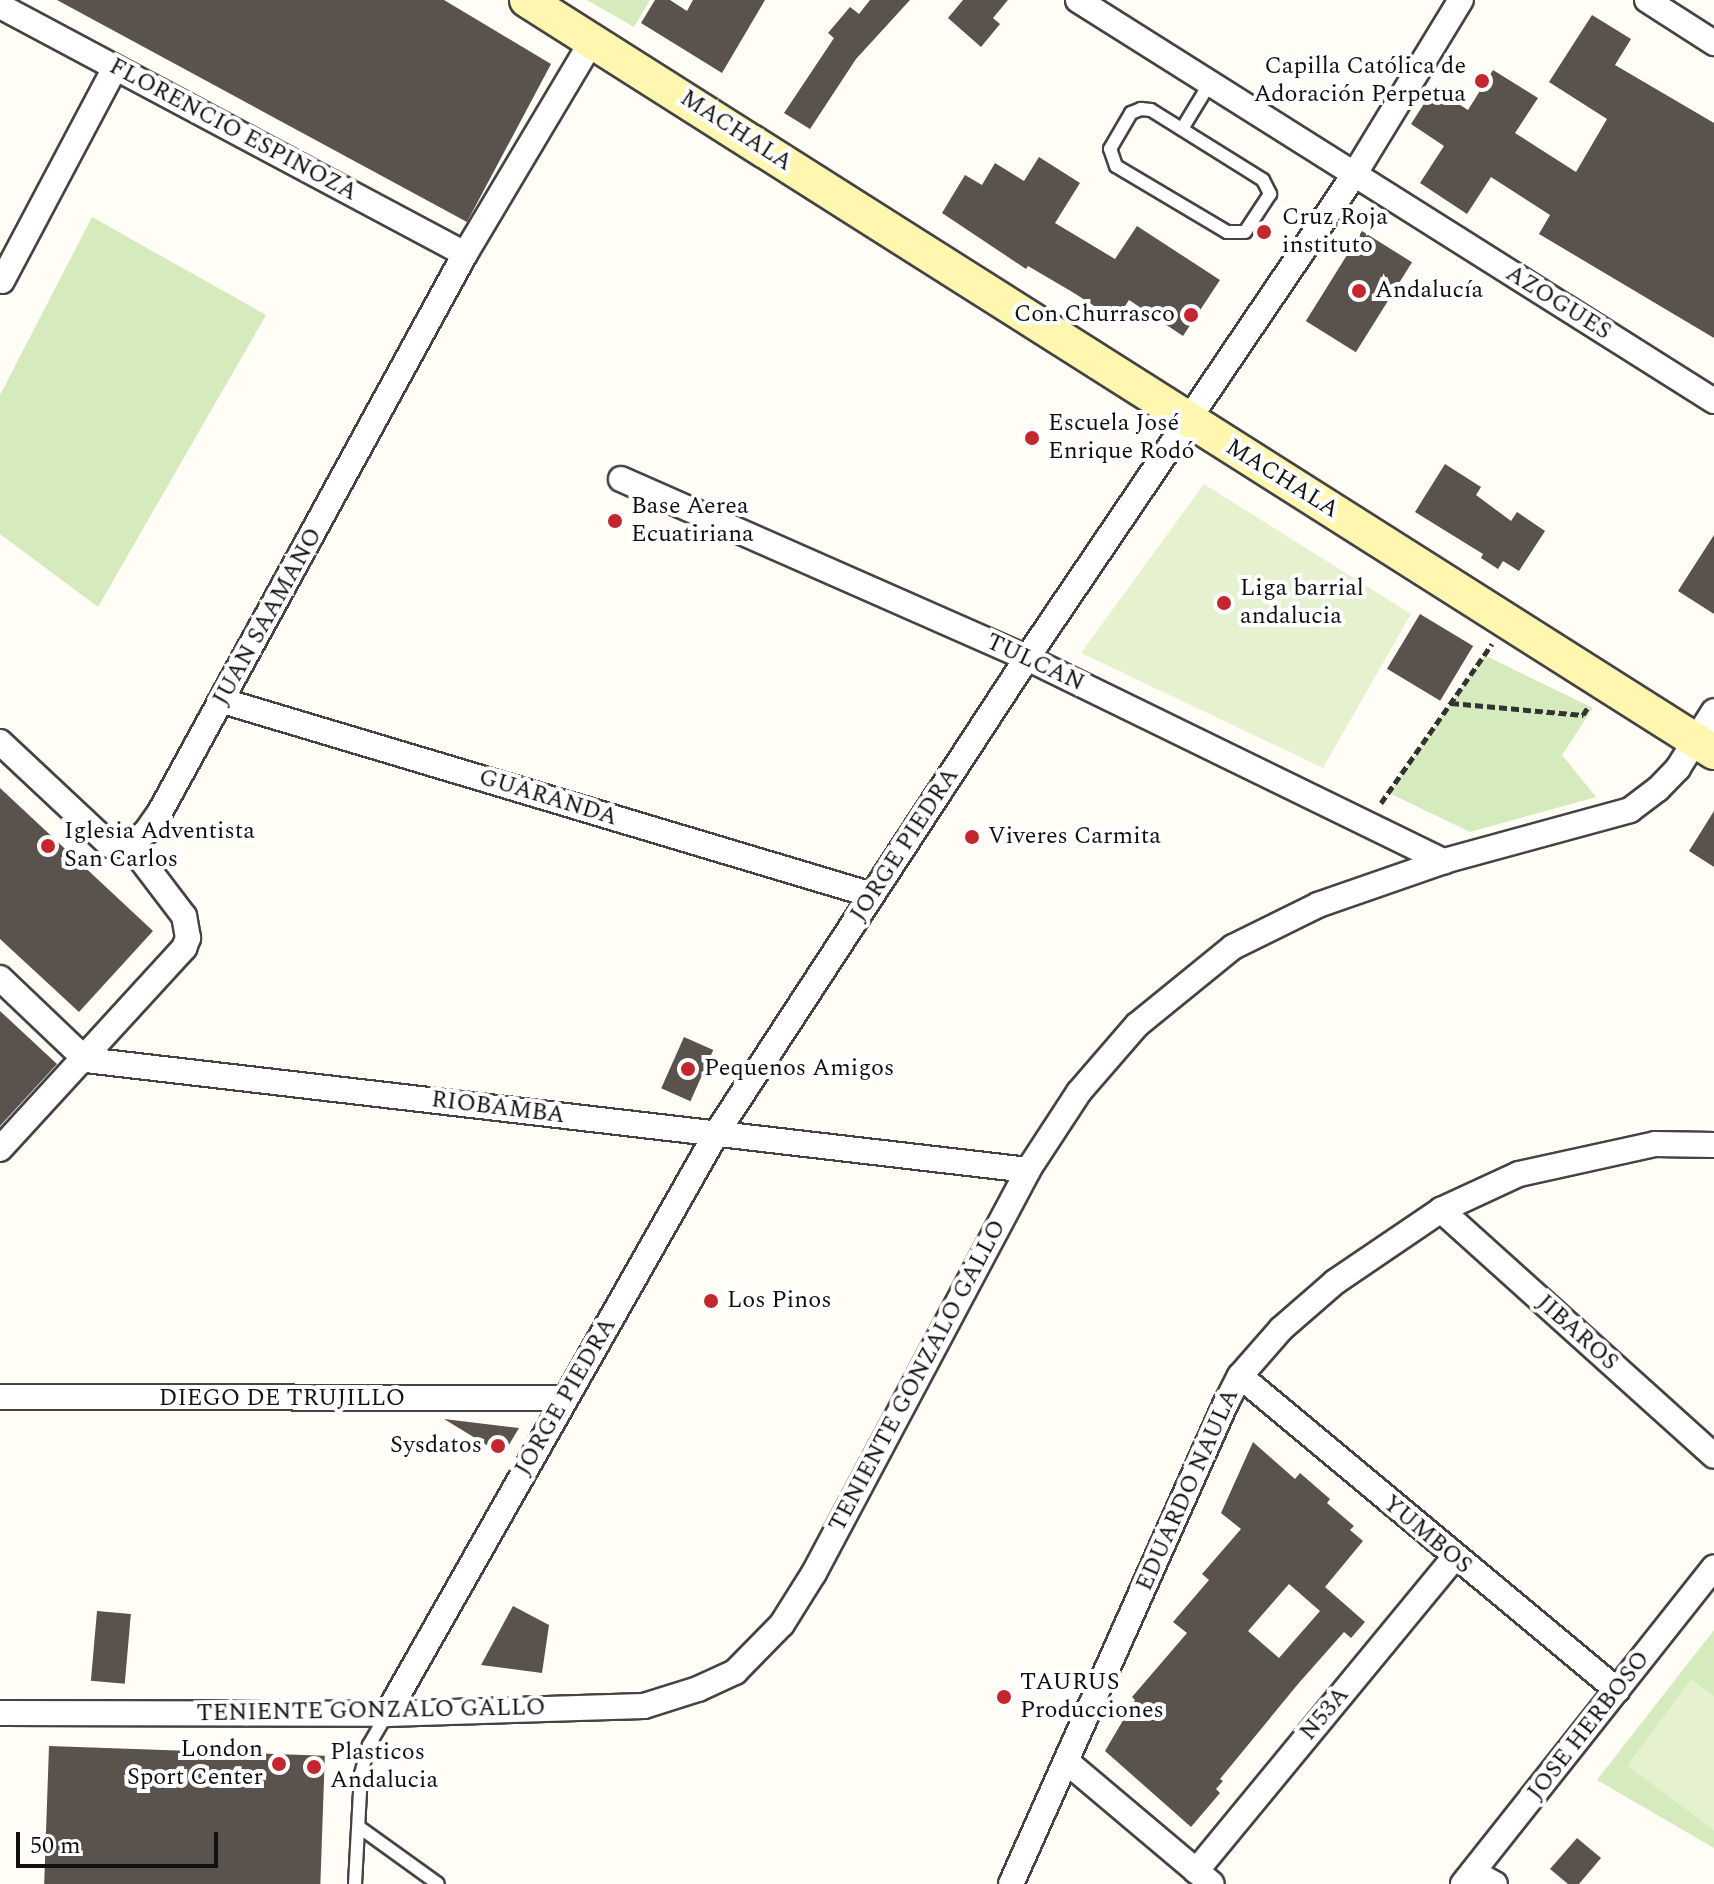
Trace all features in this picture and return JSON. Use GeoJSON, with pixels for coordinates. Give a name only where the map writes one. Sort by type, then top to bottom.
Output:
{"type":"FeatureCollection","features":[{"type":"Feature","properties":{"kind":"main road","name":"MACHALA"},"geometry":{"type":"LineString","coordinates":[[527,0],[593,39],[1705,747]]}},
{"type":"Feature","properties":{"kind":"street","name":"AZOGUES"},"geometry":{"type":"LineString","coordinates":[[1078,0],[1714,401]]}},
{"type":"Feature","properties":{"kind":"street","name":"JORGE PIEDRA"},"geometry":{"type":"LineString","coordinates":[[387,1714],[716,1134],[1027,658],[1354,175],[1461,0]]}},
{"type":"Feature","properties":{"kind":"street"},"geometry":{"type":"LineString","coordinates":[[1647,0],[1714,43]]}},
{"type":"Feature","properties":{"kind":"street","name":"FLORENCIO ESPINOZA"},"geometry":{"type":"LineString","coordinates":[[0,6],[465,254]]}},
{"type":"Feature","properties":{"kind":"street","name":"JUAN SAAMANO"},"geometry":{"type":"LineString","coordinates":[[130,845],[146,832],[160,812],[465,254],[593,39]]}},
{"type":"Feature","properties":{"kind":"street"},"geometry":{"type":"LineString","coordinates":[[2,281],[115,68]]}},
{"type":"Feature","properties":{"kind":"street","name":"TULCAN"},"geometry":{"type":"LineString","coordinates":[[621,479],[1027,658],[1444,861]]}},
{"type":"Feature","properties":{"kind":"street","name":"GUARANDA"},"geometry":{"type":"LineString","coordinates":[[223,701],[872,895]]}},
{"type":"Feature","properties":{"kind":"street","name":"TENIENTE GONZALO GALLO"},"geometry":{"type":"LineString","coordinates":[[0,1713],[387,1714],[644,1706],[698,1689],[735,1672],[782,1624],[814,1573],[1028,1170],[1079,1092],[1137,1025],[1233,947],[1318,905],[1444,861],[1630,810],[1705,747],[1714,711]]}},
{"type":"Feature","properties":{"kind":"street"},"geometry":{"type":"LineString","coordinates":[[0,742],[110,845],[130,845],[184,916],[188,938],[179,956],[86,1060],[0,1149]]}},
{"type":"Feature","properties":{"kind":"street"},"geometry":{"type":"LineString","coordinates":[[0,978],[86,1060]]}},
{"type":"Feature","properties":{"kind":"street","name":"RIOBAMBA"},"geometry":{"type":"LineString","coordinates":[[86,1060],[1028,1170]]}},
{"type":"Feature","properties":{"kind":"street","name":"EDUARDO NAULA"},"geometry":{"type":"LineString","coordinates":[[1011,1884],[1240,1376],[1281,1329],[1335,1282],[1441,1210],[1519,1174],[1655,1144],[1714,1145]]}},
{"type":"Feature","properties":{"kind":"street","name":"JIBAROS"},"geometry":{"type":"LineString","coordinates":[[1441,1210],[1714,1456]]}},
{"type":"Feature","properties":{"kind":"street","name":"YUMBOS"},"geometry":{"type":"LineString","coordinates":[[1240,1376],[1454,1558],[1617,1690]]}},
{"type":"Feature","properties":{"kind":"street","name":"DIEGO DE TRUJILLO"},"geometry":{"type":"LineString","coordinates":[[0,1397],[564,1398]]}},
{"type":"Feature","properties":{"kind":"street","name":"N53A"},"geometry":{"type":"LineString","coordinates":[[1204,1877],[1454,1558]]}},
{"type":"Feature","properties":{"kind":"street","name":"JOSE HERBOSO"},"geometry":{"type":"LineString","coordinates":[[1468,1878],[1714,1567]]}},
{"type":"Feature","properties":{"kind":"street"},"geometry":{"type":"LineString","coordinates":[[1067,1762],[1204,1877]]}},
{"type":"Feature","properties":{"kind":"street"},"geometry":{"type":"LineString","coordinates":[[1468,1878],[1495,1884]]}},
{"type":"Feature","properties":{"kind":"lane"},"geometry":{"type":"LineString","coordinates":[[1182,129],[1210,83]]}},
{"type":"Feature","properties":{"kind":"lane"},"geometry":{"type":"LineString","coordinates":[[1141,109],[1151,110],[1182,129],[1263,180],[1268,187],[1270,194],[1245,232],[1227,232],[1116,166],[1111,158],[1110,149],[1131,113],[1141,109]]}},
{"type":"Feature","properties":{"kind":"lane"},"geometry":{"type":"LineString","coordinates":[[355,1884],[361,1774],[369,1745],[387,1714]]}},
{"type":"Feature","properties":{"kind":"lane"},"geometry":{"type":"LineString","coordinates":[[359,1827],[438,1884]]}},
{"type":"Feature","properties":{"kind":"path"},"geometry":{"type":"LineString","coordinates":[[1366,823],[1507,622]]}},
{"type":"Feature","properties":{"kind":"path"},"geometry":{"type":"LineString","coordinates":[[1450,703],[1583,715],[1605,683]]}},
{"type":"Feature","properties":{"kind":"green space"},"geometry":{"type":"Polygon","coordinates":[[[587,0],[650,0],[634,27],[587,0]]]}},
{"type":"Feature","properties":{"kind":"green space"},"geometry":{"type":"Polygon","coordinates":[[[92,217],[266,315],[98,607],[0,534],[0,395],[92,217]]]}},
{"type":"Feature","properties":{"kind":"green space"},"geometry":{"type":"Polygon","coordinates":[[[1204,484],[1411,614],[1323,768],[1081,653],[1204,484]]]}},
{"type":"Feature","properties":{"kind":"green space"},"geometry":{"type":"Polygon","coordinates":[[[1484,655],[1593,708],[1562,755],[1596,797],[1470,832],[1389,793],[1484,655]]]}},
{"type":"Feature","properties":{"kind":"green space"},"geometry":{"type":"Polygon","coordinates":[[[1714,1630],[1714,1848],[1597,1780],[1714,1630]]]}},
{"type":"Feature","properties":{"kind":"green space"},"geometry":{"type":"Polygon","coordinates":[[[1691,1679],[1714,1696],[1714,1830],[1627,1766],[1691,1679]]]}},
{"type":"Feature","properties":{"kind":"building"},"geometry":{"type":"Polygon","coordinates":[[[57,0],[444,0],[551,64],[467,222],[57,0]]]}},
{"type":"Feature","properties":{"kind":"building"},"geometry":{"type":"Polygon","coordinates":[[[655,0],[670,0],[687,11],[693,0],[765,0],[722,73],[641,23],[655,0]]]}},
{"type":"Feature","properties":{"kind":"building"},"geometry":{"type":"Polygon","coordinates":[[[870,0],[910,0],[856,59],[810,129],[784,113],[834,38],[828,33],[850,7],[859,14],[870,0]]]}},
{"type":"Feature","properties":{"kind":"building"},"geometry":{"type":"Polygon","coordinates":[[[963,0],[1008,0],[993,18],[1000,24],[981,47],[948,18],[963,0]]]}},
{"type":"Feature","properties":{"kind":"building"},"geometry":{"type":"Polygon","coordinates":[[[1592,15],[1631,39],[1615,65],[1714,123],[1714,338],[1539,234],[1550,215],[1491,177],[1467,214],[1420,183],[1444,146],[1411,124],[1434,88],[1468,110],[1493,70],[1538,98],[1515,133],[1576,172],[1607,119],[1549,82],[1592,15]]]}},
{"type":"Feature","properties":{"kind":"building"},"geometry":{"type":"Polygon","coordinates":[[[1039,157],[1080,183],[1055,223],[1115,259],[1137,226],[1220,280],[1183,336],[1129,300],[1116,320],[1028,266],[1026,269],[942,213],[965,175],[982,185],[995,163],[1024,181],[1039,157]]]}},
{"type":"Feature","properties":{"kind":"building","name":"Andalucía"},"geometry":{"type":"Polygon","coordinates":[[[1362,231],[1412,262],[1356,352],[1306,321],[1362,231]]]}},
{"type":"Feature","properties":{"kind":"building"},"geometry":{"type":"Polygon","coordinates":[[[1445,464],[1481,487],[1476,495],[1511,521],[1517,512],[1545,531],[1519,571],[1503,561],[1498,569],[1481,558],[1483,554],[1415,512],[1445,464]]]}},
{"type":"Feature","properties":{"kind":"building"},"geometry":{"type":"Polygon","coordinates":[[[1714,535],[1714,614],[1678,591],[1714,535]]]}},
{"type":"Feature","properties":{"kind":"building"},"geometry":{"type":"Polygon","coordinates":[[[1420,614],[1473,646],[1440,701],[1387,669],[1420,614]]]}},
{"type":"Feature","properties":{"kind":"building"},"geometry":{"type":"Polygon","coordinates":[[[0,788],[153,931],[79,1012],[0,939],[0,788]]]}},
{"type":"Feature","properties":{"kind":"building"},"geometry":{"type":"Polygon","coordinates":[[[1714,811],[1714,867],[1689,851],[1714,811]]]}},
{"type":"Feature","properties":{"kind":"building"},"geometry":{"type":"Polygon","coordinates":[[[0,1011],[57,1064],[0,1126],[0,1011]]]}},
{"type":"Feature","properties":{"kind":"building","name":"Pequenos Amigos"},"geometry":{"type":"Polygon","coordinates":[[[684,1037],[713,1050],[690,1101],[661,1088],[684,1037]]]}},
{"type":"Feature","properties":{"kind":"building","name":"Sysdatos"},"geometry":{"type":"Polygon","coordinates":[[[444,1419],[519,1428],[503,1455],[444,1419]]]}},
{"type":"Feature","properties":{"kind":"building"},"geometry":{"type":"Polygon","coordinates":[[[1253,1442],[1295,1479],[1300,1473],[1330,1499],[1327,1503],[1354,1526],[1350,1530],[1363,1541],[1325,1587],[1365,1622],[1351,1638],[1344,1632],[1298,1684],[1220,1779],[1223,1781],[1216,1789],[1220,1793],[1191,1827],[1105,1751],[1135,1700],[1132,1697],[1187,1633],[1173,1622],[1209,1580],[1202,1574],[1241,1529],[1221,1513],[1253,1442]],[[1289,1584],[1248,1631],[1279,1658],[1320,1611],[1289,1584]]]}},
{"type":"Feature","properties":{"kind":"building"},"geometry":{"type":"Polygon","coordinates":[[[513,1606],[549,1625],[542,1673],[481,1665],[513,1606]]]}},
{"type":"Feature","properties":{"kind":"building"},"geometry":{"type":"Polygon","coordinates":[[[97,1611],[131,1614],[125,1684],[91,1681],[97,1611]]]}},
{"type":"Feature","properties":{"kind":"building"},"geometry":{"type":"Polygon","coordinates":[[[49,1746],[325,1756],[320,1884],[44,1884],[49,1746]]]}},
{"type":"Feature","properties":{"kind":"building"},"geometry":{"type":"Polygon","coordinates":[[[1577,1838],[1601,1858],[1579,1884],[1568,1884],[1550,1869],[1577,1838]]]}},
{"type":"Feature","properties":{"kind":"place","name":"Capilla Católica de Adoración Perpetua"},"geometry":{"type":"Point","coordinates":[1482,81]}},
{"type":"Feature","properties":{"kind":"place","name":"Cruz Roja instituto"},"geometry":{"type":"Point","coordinates":[1264,232]}},
{"type":"Feature","properties":{"kind":"place","name":"Andalucía"},"geometry":{"type":"Point","coordinates":[1359,291]}},
{"type":"Feature","properties":{"kind":"place","name":"Con Churrasco"},"geometry":{"type":"Point","coordinates":[1191,315]}},
{"type":"Feature","properties":{"kind":"place","name":"Escuela José Enrique Rodó"},"geometry":{"type":"Point","coordinates":[1032,438]}},
{"type":"Feature","properties":{"kind":"place","name":"Base Aerea Ecuatiriana"},"geometry":{"type":"Point","coordinates":[615,521]}},
{"type":"Feature","properties":{"kind":"place","name":"Liga barrial andalucia"},"geometry":{"type":"Point","coordinates":[1224,603]}},
{"type":"Feature","properties":{"kind":"place","name":"Viveres Carmita"},"geometry":{"type":"Point","coordinates":[972,837]}},
{"type":"Feature","properties":{"kind":"place","name":"Iglesia Adventista San Carlos"},"geometry":{"type":"Point","coordinates":[48,846]}},
{"type":"Feature","properties":{"kind":"place","name":"Pequenos Amigos"},"geometry":{"type":"Point","coordinates":[688,1069]}},
{"type":"Feature","properties":{"kind":"place","name":"Los Pinos"},"geometry":{"type":"Point","coordinates":[711,1301]}},
{"type":"Feature","properties":{"kind":"place","name":"Sysdatos"},"geometry":{"type":"Point","coordinates":[498,1446]}},
{"type":"Feature","properties":{"kind":"place","name":"TAURUS Producciones"},"geometry":{"type":"Point","coordinates":[1004,1697]}},
{"type":"Feature","properties":{"kind":"place","name":"London Sport Center"},"geometry":{"type":"Point","coordinates":[279,1764]}},
{"type":"Feature","properties":{"kind":"place","name":"Plasticos Andalucia"},"geometry":{"type":"Point","coordinates":[314,1767]}}]}
